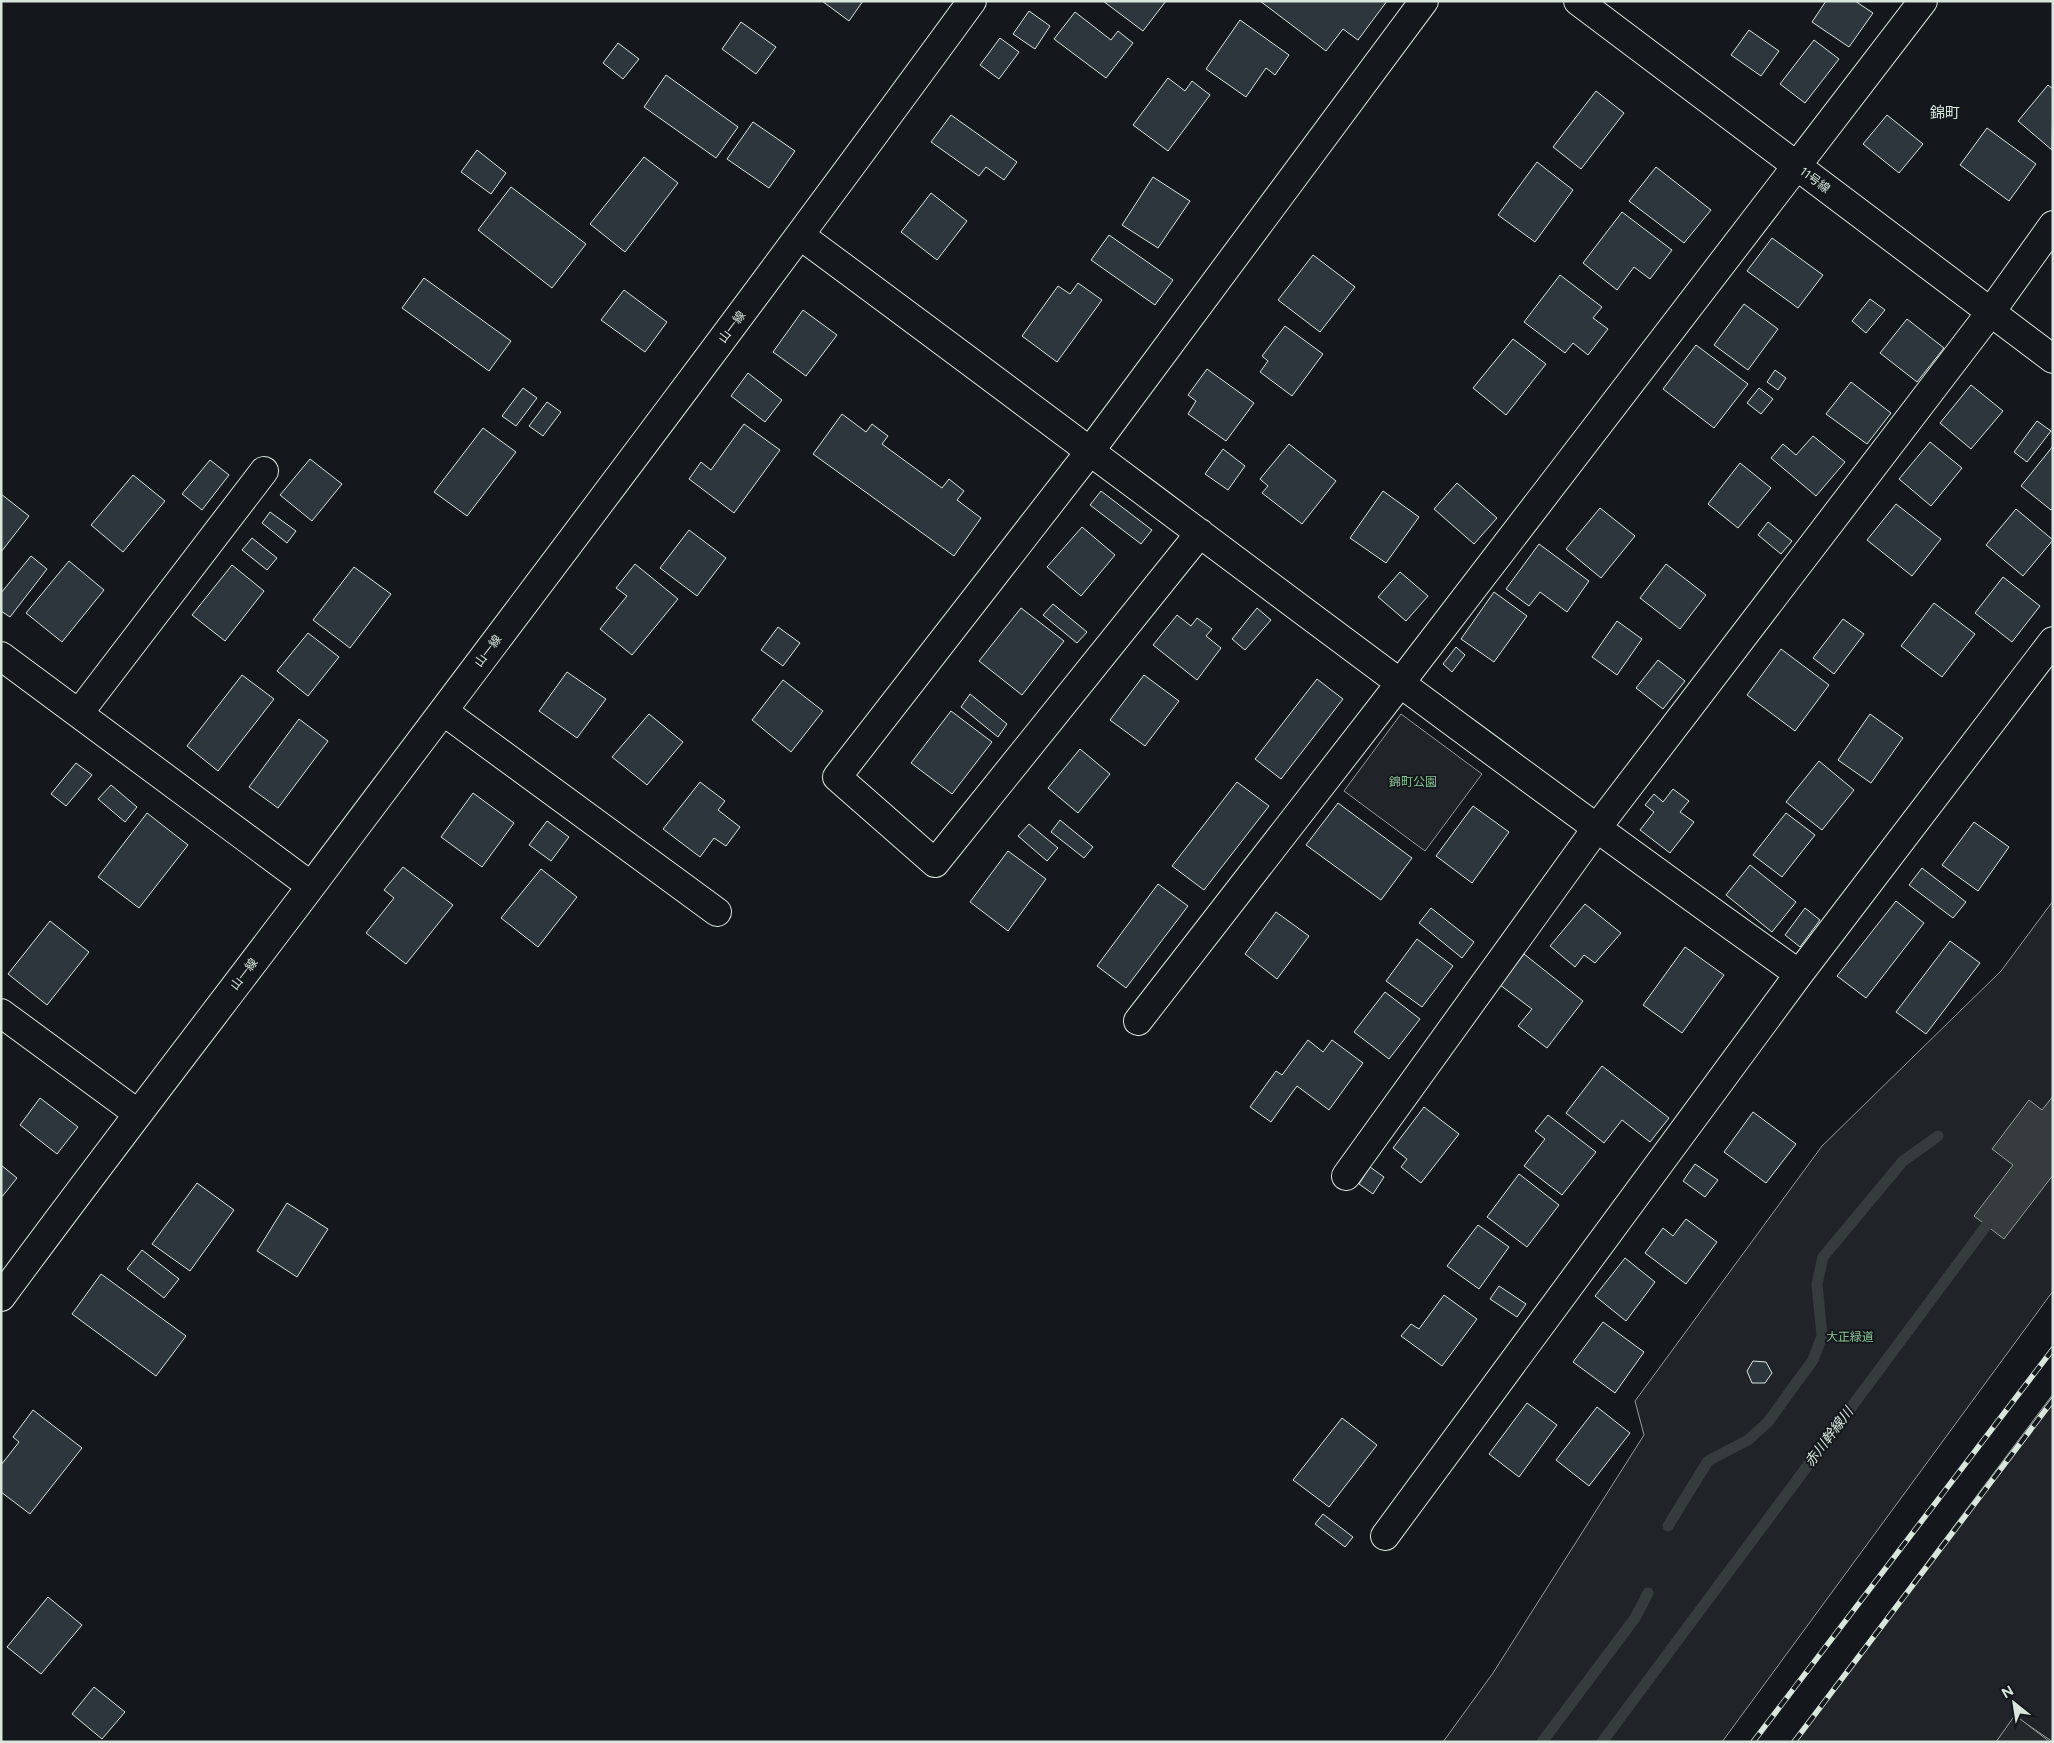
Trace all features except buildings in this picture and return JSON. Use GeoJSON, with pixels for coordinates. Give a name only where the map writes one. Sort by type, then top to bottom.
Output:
{"type":"FeatureCollection","features":[{"type":"Feature","properties":{"kind":"street","name":"山一線"},"geometry":{"type":"LineString","coordinates":[[1,1297],[136,1113],[311,886],[801,236],[972,1]]}},
{"type":"Feature","properties":{"kind":"street"},"geometry":{"type":"LineString","coordinates":[[1200,533],[935,863],[837,777],[1091,450],[1424,1]]}},
{"type":"Feature","properties":{"kind":"street","name":"11号線"},"geometry":{"type":"LineString","coordinates":[[1578,1],[2053,359]]}},
{"type":"Feature","properties":{"kind":"street"},"geometry":{"type":"LineString","coordinates":[[1138,1021],[1401,682],[1923,1]]}},
{"type":"Feature","properties":{"kind":"street"},"geometry":{"type":"LineString","coordinates":[[1346,1176],[1596,829],[1990,313],[2053,226]]}},
{"type":"Feature","properties":{"kind":"street"},"geometry":{"type":"LineString","coordinates":[[801,236],[1091,450],[1596,829],[1799,974]]}},
{"type":"Feature","properties":{"kind":"street"},"geometry":{"type":"LineString","coordinates":[[79,713],[264,472]]}},
{"type":"Feature","properties":{"kind":"street"},"geometry":{"type":"LineString","coordinates":[[1386,1536],[1799,974],[2053,641]]}},
{"type":"Feature","properties":{"kind":"street"},"geometry":{"type":"LineString","coordinates":[[1,656],[311,886]]}},
{"type":"Feature","properties":{"kind":"street"},"geometry":{"type":"LineString","coordinates":[[443,711],[717,912]]}},
{"type":"Feature","properties":{"kind":"street"},"geometry":{"type":"LineString","coordinates":[[1,1013],[136,1113]]}},
{"type":"Feature","properties":{"kind":"green space","name":"錦町公園"},"geometry":{"type":"Polygon","coordinates":[[[1401,714],[1482,774],[1425,851],[1344,791],[1401,714]]]}},
{"type":"Feature","properties":{"kind":"green space","name":"大正緑道"},"geometry":{"type":"Polygon","coordinates":[[[2053,901],[2053,1291],[1722,1742],[1443,1742],[1493,1673],[1644,1435],[1635,1401],[1822,1146],[2001,971],[2053,901]]]}},
{"type":"Feature","properties":{"kind":"green space"},"geometry":{"type":"Polygon","coordinates":[[[2053,1394],[2053,1742],[2015,1716],[1996,1742],[1792,1742],[2053,1394]]]}},
{"type":"Feature","properties":{"kind":"shaded area"},"geometry":{"type":"Polygon","coordinates":[[[2053,1096],[2053,1175],[2004,1239],[1974,1216],[2013,1165],[1992,1149],[2029,1100],[2042,1110],[2053,1096]]]}},
{"type":"Feature","properties":{"kind":"shaded area"},"geometry":{"type":"Polygon","coordinates":[[[2015,1715],[2050,1742],[1996,1742],[2015,1715]]]}},
{"type":"Feature","properties":{"kind":"waterway"},"geometry":{"type":"LineString","coordinates":[[1668,1526],[1708,1461],[1748,1440],[1768,1422],[1813,1360],[1822,1336],[1817,1284],[1823,1257],[1903,1161],[1938,1136]]}},
{"type":"Feature","properties":{"kind":"waterway","name":"赤川幹線川"},"geometry":{"type":"LineString","coordinates":[[1602,1742],[1995,1214]]}},
{"type":"Feature","properties":{"kind":"waterway"},"geometry":{"type":"LineString","coordinates":[[1542,1742],[1635,1618],[1648,1593]]}},
{"type":"Feature","properties":{"kind":"railway"},"geometry":{"type":"LineString","coordinates":[[1753,1742],[2053,1349]]}},
{"type":"Feature","properties":{"kind":"railway"},"geometry":{"type":"LineString","coordinates":[[1794,1742],[2053,1400]]}},
{"type":"Feature","properties":{"kind":"district","name":"錦町"},"geometry":{"type":"Point","coordinates":[1945,113]}}]}
